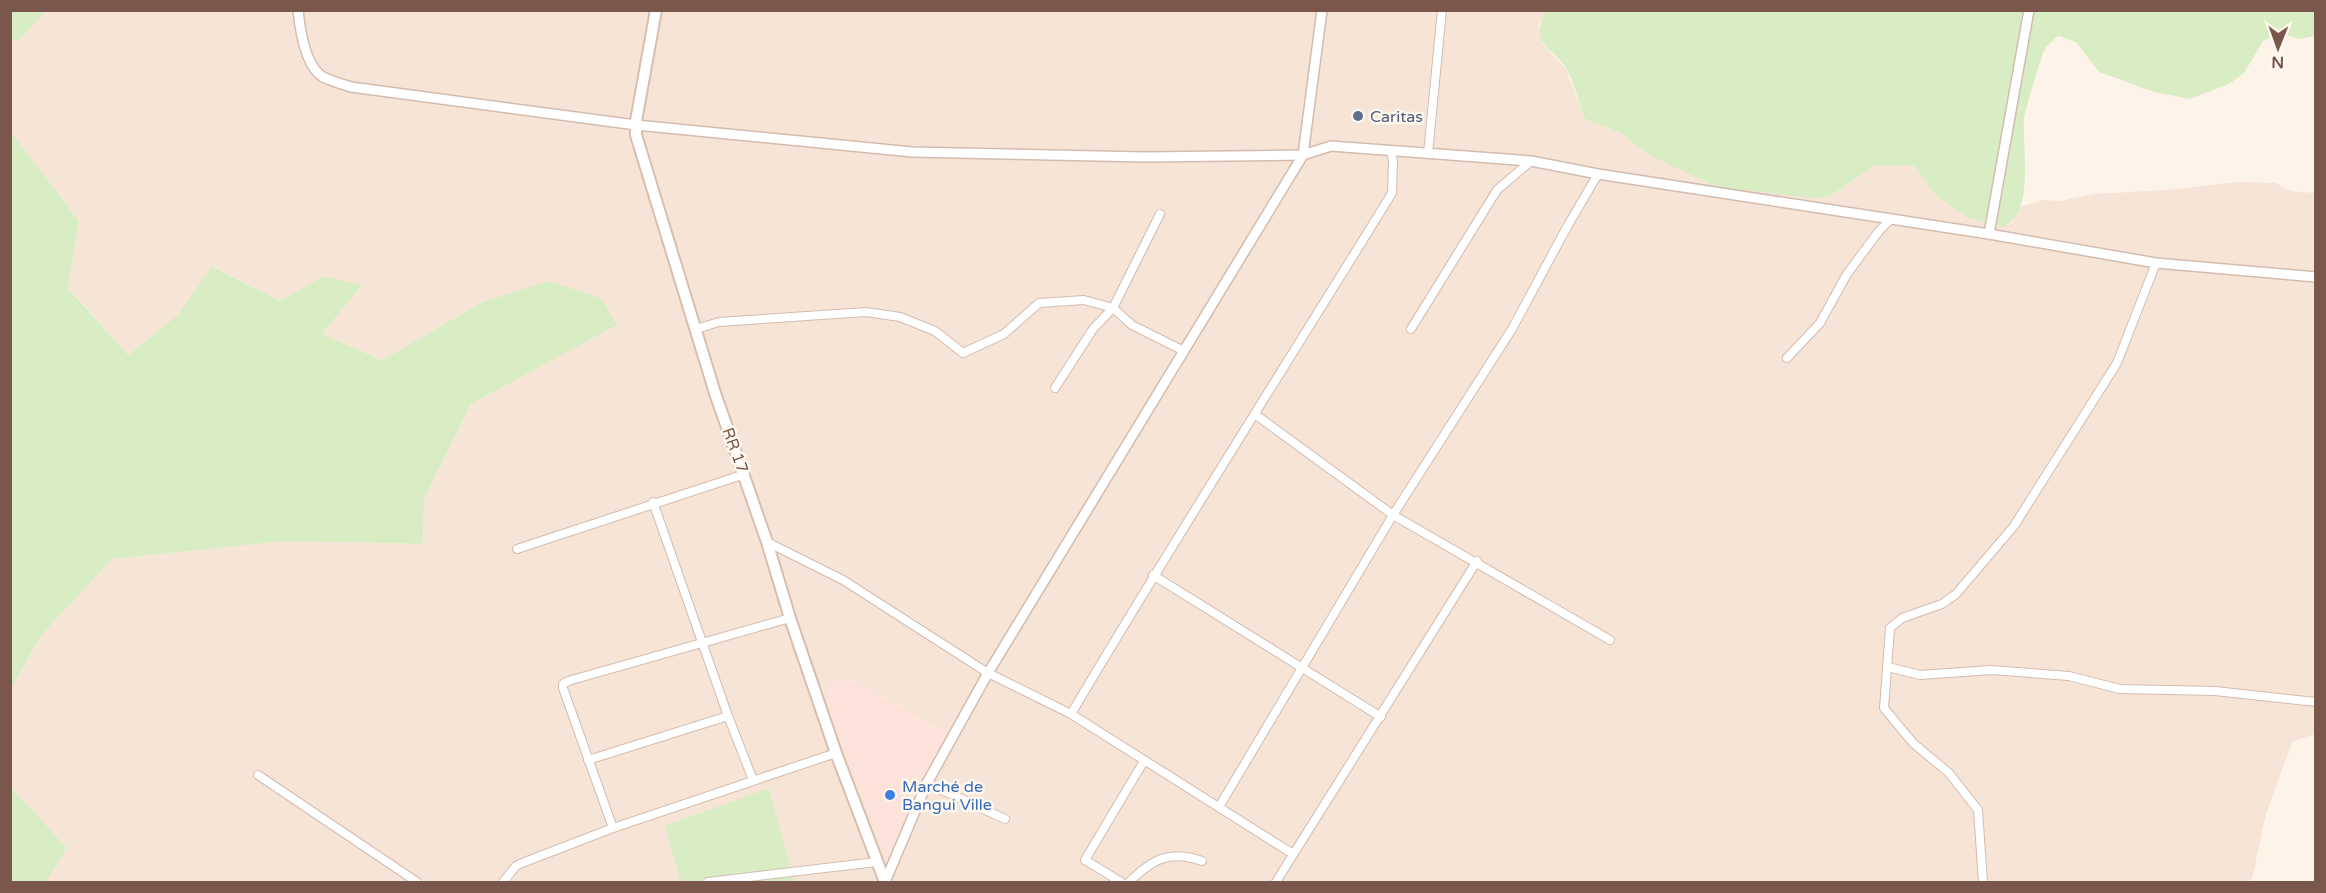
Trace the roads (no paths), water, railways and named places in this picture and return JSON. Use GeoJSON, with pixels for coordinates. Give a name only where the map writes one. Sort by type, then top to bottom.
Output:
{"type":"FeatureCollection","features":[{"type":"Feature","properties":{"kind":"main road","name":"RR 17"},"geometry":{"type":"LineString","coordinates":[[656,10],[636,135],[790,618],[836,753],[885,882]]}},
{"type":"Feature","properties":{"kind":"street"},"geometry":{"type":"LineString","coordinates":[[298,10],[300,37],[314,68],[322,76],[351,87],[636,125],[912,152],[1144,157],[1303,155],[1331,146],[1531,161],[1598,174],[1989,234],[2156,263],[2316,277]]}},
{"type":"Feature","properties":{"kind":"street"},"geometry":{"type":"LineString","coordinates":[[885,882],[927,783],[988,673],[1303,155],[1322,10]]}},
{"type":"Feature","properties":{"kind":"street"},"geometry":{"type":"LineString","coordinates":[[1428,153],[1442,10]]}},
{"type":"Feature","properties":{"kind":"street"},"geometry":{"type":"LineString","coordinates":[[1989,234],[2029,10]]}},
{"type":"Feature","properties":{"kind":"street"},"geometry":{"type":"LineString","coordinates":[[1071,714],[1153,575],[1256,415],[1392,193],[1391,151]]}},
{"type":"Feature","properties":{"kind":"street"},"geometry":{"type":"LineString","coordinates":[[1411,329],[1497,190],[1531,161]]}},
{"type":"Feature","properties":{"kind":"street"},"geometry":{"type":"LineString","coordinates":[[1219,807],[1393,515],[1512,329],[1598,174]]}},
{"type":"Feature","properties":{"kind":"street"},"geometry":{"type":"LineString","coordinates":[[1055,388],[1093,329],[1113,308],[1160,214]]}},
{"type":"Feature","properties":{"kind":"street"},"geometry":{"type":"LineString","coordinates":[[1787,358],[1820,323],[1847,273],[1891,219]]}},
{"type":"Feature","properties":{"kind":"street"},"geometry":{"type":"LineString","coordinates":[[1983,882],[1978,810],[1949,773],[1913,743],[1884,708],[1890,628],[1902,618],[1942,604],[1956,594],[2014,526],[2117,363],[2156,263]]}},
{"type":"Feature","properties":{"kind":"street"},"geometry":{"type":"LineString","coordinates":[[696,329],[719,322],[866,312],[900,317],[935,331],[963,352],[1004,334],[1039,303],[1083,300],[1113,308],[1132,325],[1184,351]]}},
{"type":"Feature","properties":{"kind":"street"},"geometry":{"type":"LineString","coordinates":[[1256,415],[1393,515],[1477,561],[1610,640]]}},
{"type":"Feature","properties":{"kind":"street"},"geometry":{"type":"LineString","coordinates":[[517,549],[653,502],[745,474]]}},
{"type":"Feature","properties":{"kind":"street"},"geometry":{"type":"LineString","coordinates":[[653,502],[702,644],[753,780]]}},
{"type":"Feature","properties":{"kind":"street"},"geometry":{"type":"LineString","coordinates":[[767,542],[843,580],[988,673],[1071,714],[1293,854]]}},
{"type":"Feature","properties":{"kind":"street"},"geometry":{"type":"LineString","coordinates":[[1276,882],[1477,561]]}},
{"type":"Feature","properties":{"kind":"street"},"geometry":{"type":"LineString","coordinates":[[1153,575],[1381,717]]}},
{"type":"Feature","properties":{"kind":"street"},"geometry":{"type":"LineString","coordinates":[[613,828],[563,684],[790,618]]}},
{"type":"Feature","properties":{"kind":"street"},"geometry":{"type":"LineString","coordinates":[[1888,667],[1920,675],[1991,670],[2069,676],[2120,689],[2215,691],[2316,702]]}},
{"type":"Feature","properties":{"kind":"street"},"geometry":{"type":"LineString","coordinates":[[588,760],[728,716]]}},
{"type":"Feature","properties":{"kind":"street"},"geometry":{"type":"LineString","coordinates":[[502,882],[519,865],[613,828],[836,753]]}},
{"type":"Feature","properties":{"kind":"street"},"geometry":{"type":"LineString","coordinates":[[1121,882],[1086,860],[1144,761]]}},
{"type":"Feature","properties":{"kind":"street"},"geometry":{"type":"LineString","coordinates":[[258,775],[417,882]]}},
{"type":"Feature","properties":{"kind":"street"},"geometry":{"type":"LineString","coordinates":[[927,783],[1005,819]]}},
{"type":"Feature","properties":{"kind":"street"},"geometry":{"type":"LineString","coordinates":[[1129,882],[1148,865],[1165,857],[1188,855],[1202,861]]}},
{"type":"Feature","properties":{"kind":"street"},"geometry":{"type":"LineString","coordinates":[[708,882],[747,880],[876,862]]}},
{"type":"Feature","properties":{"kind":"place","name":"Caritas"},"geometry":{"type":"Point","coordinates":[1358,116]}},
{"type":"Feature","properties":{"kind":"place","name":"Marché de Bangui Ville"},"geometry":{"type":"Point","coordinates":[890,795]}}]}
